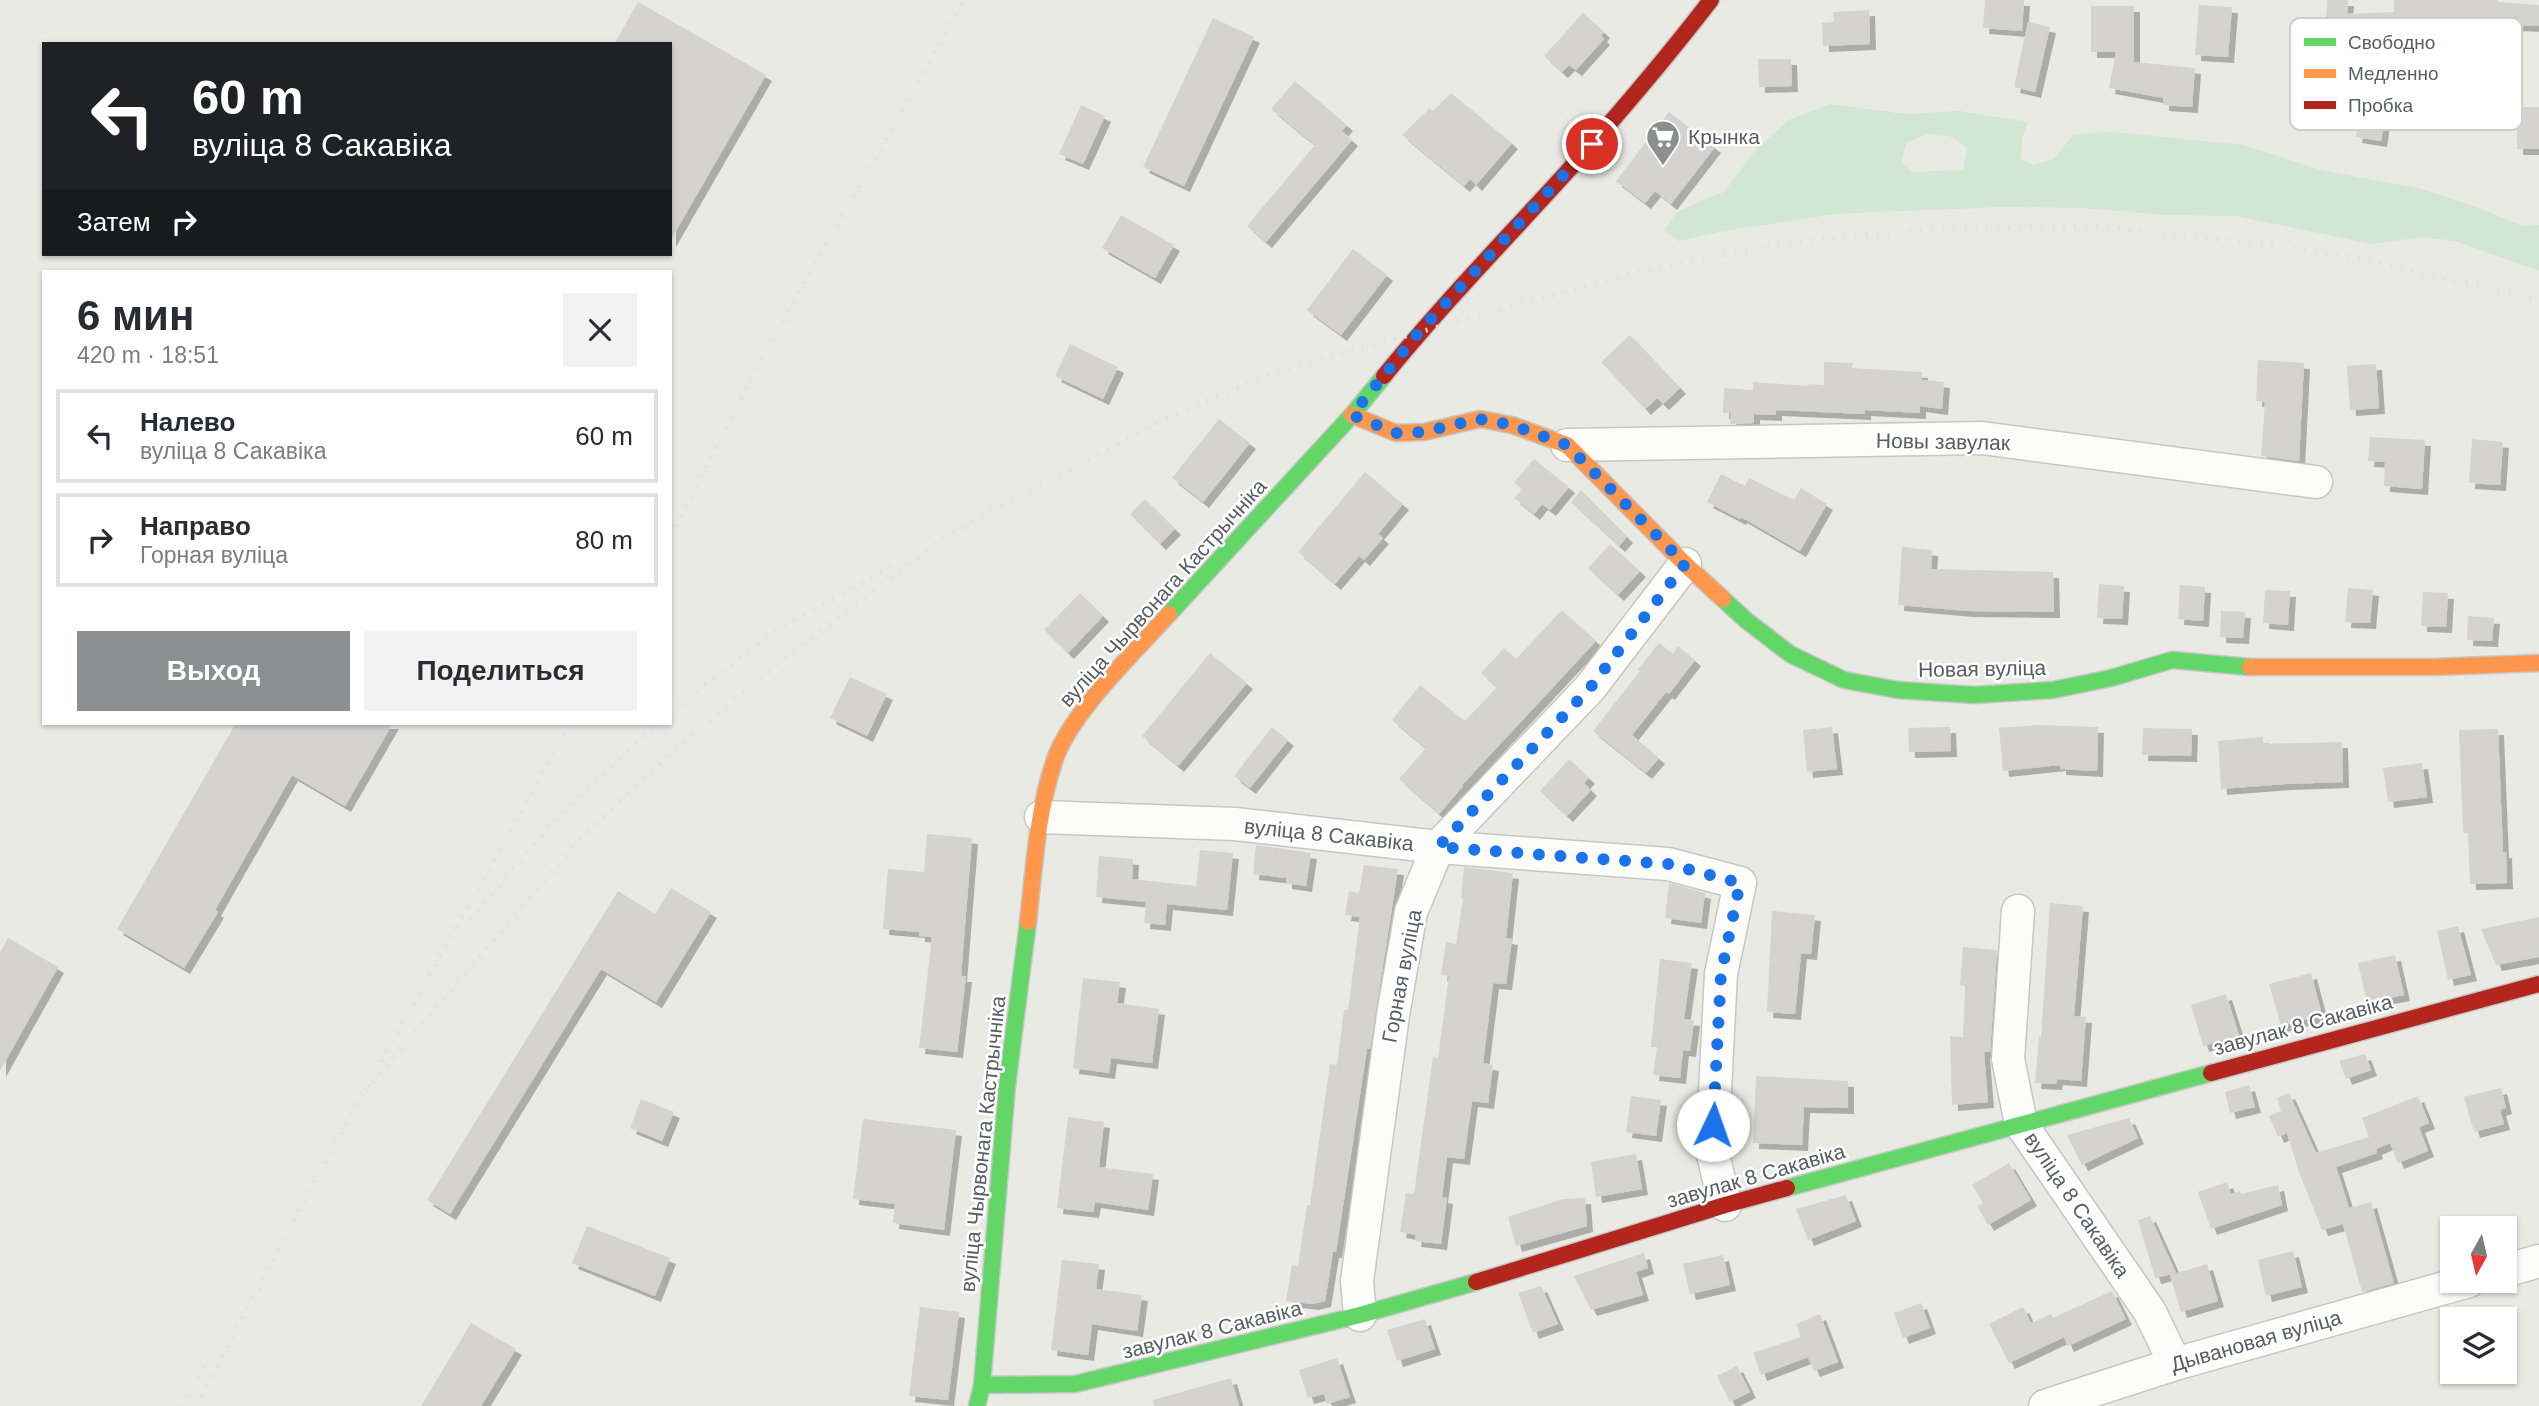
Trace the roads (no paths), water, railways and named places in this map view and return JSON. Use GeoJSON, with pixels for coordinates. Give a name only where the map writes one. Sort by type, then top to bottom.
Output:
{"type":"FeatureCollection","features":[{"type":"Feature","properties":{"kind":"street","name":"вуліца Чырвонага Кастрычніка"},"geometry":{"type":"LineString","coordinates":[[977,1406],[982,1385],[1007,1086],[1041,817],[1054,761],[1062,743],[1104,685],[1352,415],[1419,332],[1585,152],[1670,53],[1708,1]]}},
{"type":"Feature","properties":{"kind":"street","name":"Новая вуліца"},"geometry":{"type":"LineString","coordinates":[[1352,415],[1396,433],[1423,432],[1479,419],[1512,425],[1567,445],[1685,564],[1747,621],[1790,654],[1843,680],[1898,690],[1974,695],[2053,690],[2172,660],[2264,668],[2539,663]]}},
{"type":"Feature","properties":{"kind":"street","name":"Новы завулак"},"geometry":{"type":"LineString","coordinates":[[1567,445],[1982,438],[2316,482]]}},
{"type":"Feature","properties":{"kind":"street","name":"Горная вуліца"},"geometry":{"type":"LineString","coordinates":[[1360,1315],[1357,1281],[1393,1015],[1411,912],[1438,847],[1590,688],[1685,564]]}},
{"type":"Feature","properties":{"kind":"street","name":"вуліца 8 Сакавіка"},"geometry":{"type":"LineString","coordinates":[[1041,817],[1235,824],[1438,847],[1668,864],[1740,883],[1721,974],[1713,1123],[1712,1150],[1725,1205]]}},
{"type":"Feature","properties":{"kind":"street","name":"вуліца 8 Сакавіка"},"geometry":{"type":"LineString","coordinates":[[2018,911],[2008,1059],[2021,1124],[2150,1312],[2175,1364]]}},
{"type":"Feature","properties":{"kind":"street","name":"завулак 8 Сакавіка"},"geometry":{"type":"LineString","coordinates":[[982,1385],[1075,1384],[1360,1315],[1506,1274],[1725,1205],[2539,984]]}},
{"type":"Feature","properties":{"kind":"street"},"geometry":{"type":"LineString","coordinates":[[2517,1267],[2539,1261]]}},
{"type":"Feature","properties":{"kind":"street","name":"Дывановая вуліца"},"geometry":{"type":"LineString","coordinates":[[2045,1406],[2175,1364],[2440,1289]]}},
{"type":"Feature","properties":{"kind":"railway"},"geometry":{"type":"LineString","coordinates":[[672,532],[768,348],[964,0]]}},
{"type":"Feature","properties":{"kind":"railway"},"geometry":{"type":"LineString","coordinates":[[365,1091],[581,838],[650,772],[777,664],[945,537],[1158,422],[1275,372],[1637,272],[1784,243],[1934,229],[2092,226],[2238,241],[2370,260],[2539,300]]}},
{"type":"Feature","properties":{"kind":"railway"},"geometry":{"type":"LineString","coordinates":[[672,710],[773,632],[896,564]]}},
{"type":"Feature","properties":{"kind":"railway"},"geometry":{"type":"LineString","coordinates":[[381,1062],[569,725]]}},
{"type":"Feature","properties":{"kind":"railway"},"geometry":{"type":"LineString","coordinates":[[470,920],[550,826],[656,725]]}},
{"type":"Feature","properties":{"kind":"railway"},"geometry":{"type":"LineString","coordinates":[[196,1406],[369,1083]]}},
{"type":"Feature","properties":{"kind":"railway"},"geometry":{"type":"LineString","coordinates":[[181,1406],[209,1361]]}},
{"type":"Feature","properties":{"kind":"place","name":"Крынка"},"geometry":{"type":"Point","coordinates":[1663,167]}}]}
